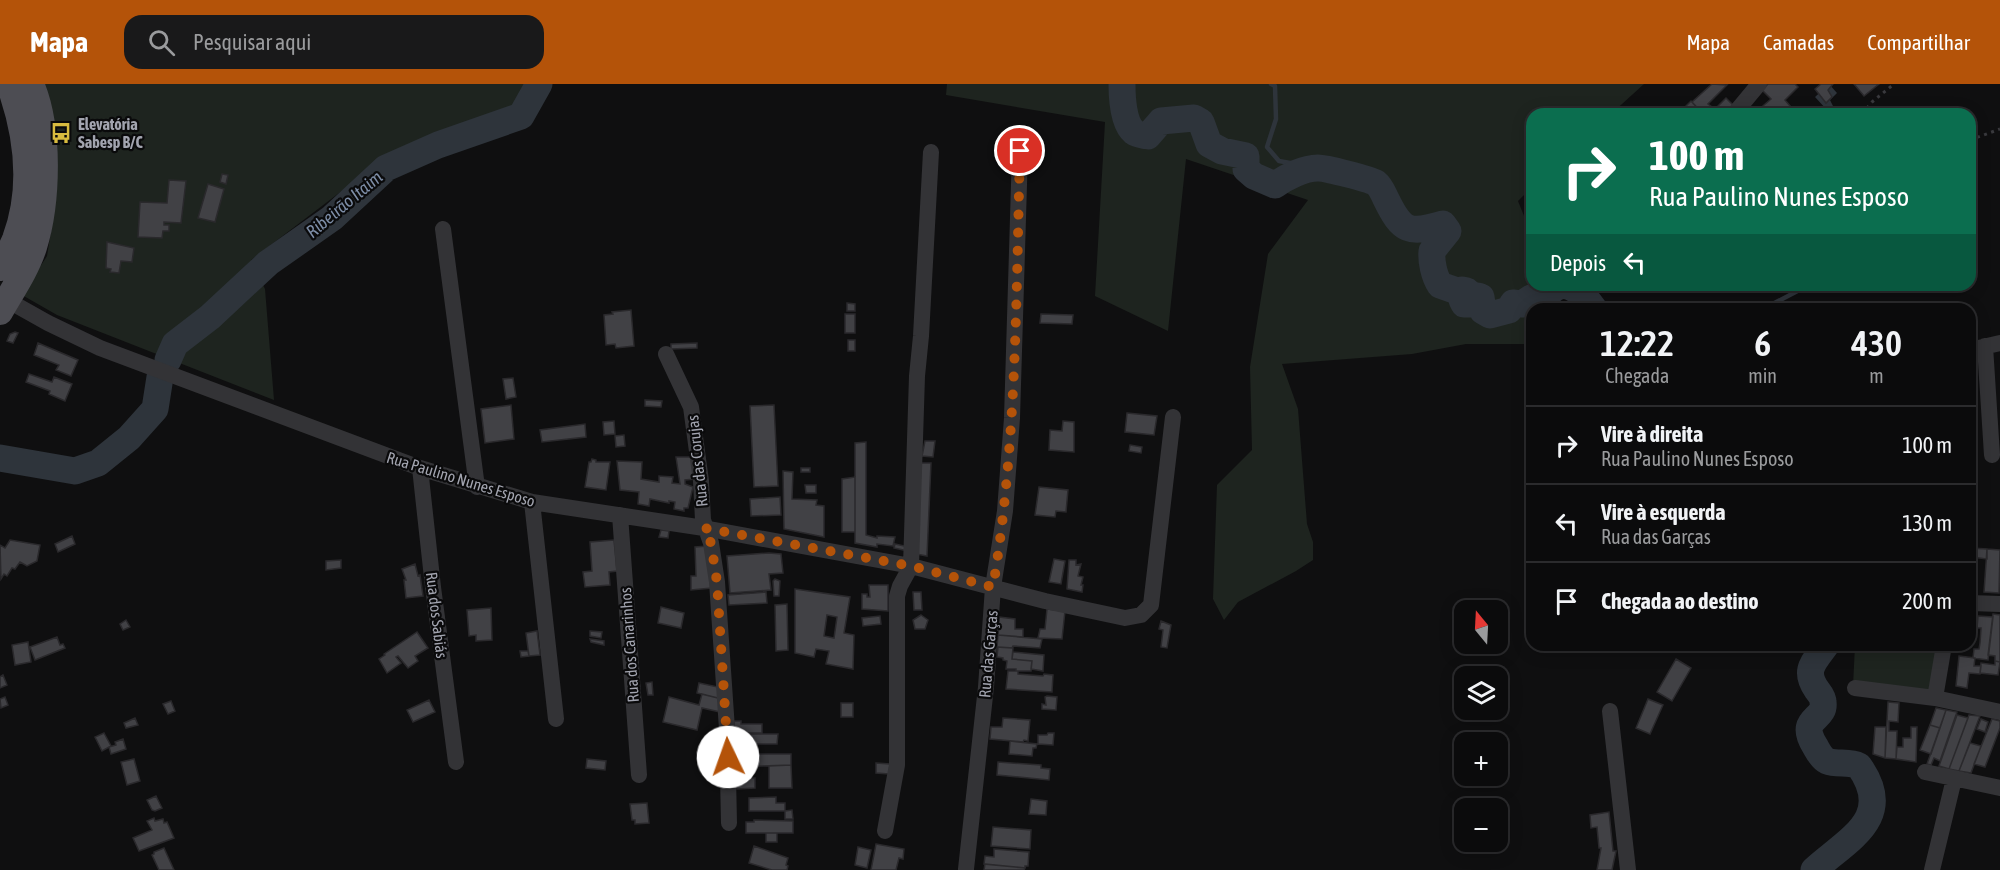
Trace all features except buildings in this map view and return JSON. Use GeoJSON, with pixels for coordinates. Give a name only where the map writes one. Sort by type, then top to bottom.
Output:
{"type":"FeatureCollection","features":[{"type":"Feature","properties":{"kind":"main road"},"geometry":{"type":"LineString","coordinates":[[2,304],[2,290],[23,211],[28,174],[24,140],[9,84]]}},
{"type":"Feature","properties":{"kind":"main road"},"geometry":{"type":"LineString","coordinates":[[2,304],[34,248],[41,217],[44,180],[43,137],[35,93],[31,84]]}},
{"type":"Feature","properties":{"kind":"main road"},"geometry":{"type":"LineString","coordinates":[[0,268],[15,240]]}},
{"type":"Feature","properties":{"kind":"street"},"geometry":{"type":"LineString","coordinates":[[1739,108],[1760,84]]}},
{"type":"Feature","properties":{"kind":"street","name":"Rua das Garças"},"geometry":{"type":"LineString","coordinates":[[966,869],[986,687],[993,587],[1005,511],[1012,418],[1020,151]]}},
{"type":"Feature","properties":{"kind":"street"},"geometry":{"type":"LineString","coordinates":[[885,831],[897,765],[897,596],[900,585],[911,566],[917,376],[922,325],[931,152]]}},
{"type":"Feature","properties":{"kind":"street"},"geometry":{"type":"LineString","coordinates":[[443,229],[477,487]]}},
{"type":"Feature","properties":{"kind":"street","name":"Rua Paulino Nunes Esposo"},"geometry":{"type":"LineString","coordinates":[[2,304],[100,348],[420,468],[477,487],[532,502],[704,528],[911,566],[1045,601],[1125,618],[1141,615],[1151,605],[1173,417]]}},
{"type":"Feature","properties":{"kind":"street"},"geometry":{"type":"LineString","coordinates":[[1985,347],[1992,455]]}},
{"type":"Feature","properties":{"kind":"street","name":"Rua das Corujas"},"geometry":{"type":"LineString","coordinates":[[666,354],[691,407],[701,481],[704,528],[711,543],[717,582],[727,729],[729,823]]}},
{"type":"Feature","properties":{"kind":"street","name":"Rua dos Sabiás"},"geometry":{"type":"LineString","coordinates":[[420,468],[456,762]]}},
{"type":"Feature","properties":{"kind":"street"},"geometry":{"type":"LineString","coordinates":[[532,502],[556,719]]}},
{"type":"Feature","properties":{"kind":"street","name":"Rua dos Canarinhos"},"geometry":{"type":"LineString","coordinates":[[620,515],[639,775]]}},
{"type":"Feature","properties":{"kind":"street"},"geometry":{"type":"LineString","coordinates":[[1976,603],[2000,604]]}},
{"type":"Feature","properties":{"kind":"street"},"geometry":{"type":"LineString","coordinates":[[1935,698],[1943,651]]}},
{"type":"Feature","properties":{"kind":"street"},"geometry":{"type":"LineString","coordinates":[[1855,688],[1935,698],[2000,712]]}},
{"type":"Feature","properties":{"kind":"street"},"geometry":{"type":"LineString","coordinates":[[1610,711],[1628,870]]}},
{"type":"Feature","properties":{"kind":"street"},"geometry":{"type":"LineString","coordinates":[[1925,772],[2000,788]]}},
{"type":"Feature","properties":{"kind":"street"},"geometry":{"type":"LineString","coordinates":[[1932,870],[1954,779]]}},
{"type":"Feature","properties":{"kind":"path"},"geometry":{"type":"LineString","coordinates":[[1867,108],[1894,84]]}},
{"type":"Feature","properties":{"kind":"path"},"geometry":{"type":"LineString","coordinates":[[1976,138],[2000,129]]}},
{"type":"Feature","properties":{"kind":"shaded area"},"geometry":{"type":"Polygon","coordinates":[[[43,84],[527,84],[515,107],[381,161],[251,260],[265,289],[274,400],[57,315],[22,295],[47,256],[53,219],[43,84]]]}},
{"type":"Feature","properties":{"kind":"shaded area"},"geometry":{"type":"Polygon","coordinates":[[[947,84],[1644,84],[1618,108],[1526,108],[1526,193],[1518,201],[1526,221],[1526,291],[1556,291],[1560,303],[1526,303],[1526,344],[1466,344],[1412,354],[1282,364],[1298,409],[1307,524],[1313,542],[1313,560],[1238,602],[1224,620],[1213,599],[1217,485],[1252,450],[1250,367],[1268,254],[1308,200],[1186,159],[1168,331],[1095,296],[1105,122],[946,95],[947,84]]]}},
{"type":"Feature","properties":{"kind":"shaded area"},"geometry":{"type":"Polygon","coordinates":[[[1829,84],[1837,93],[1830,100],[1833,106],[1830,108],[1825,108],[1815,97],[1829,84]]]}},
{"type":"Feature","properties":{"kind":"shaded area"},"geometry":{"type":"Polygon","coordinates":[[[1855,651],[1937,651],[1931,694],[1853,686],[1855,651]]]}},
{"type":"Feature","properties":{"kind":"waterway","name":"Ribeirão Itaim"},"geometry":{"type":"LineString","coordinates":[[168,360],[175,344],[210,317],[268,263],[332,218],[386,168],[438,145],[521,116],[539,84]]}},
{"type":"Feature","properties":{"kind":"waterway","name":"Ribeirão Itaim"},"geometry":{"type":"LineString","coordinates":[[1122,84],[1127,123],[1137,134],[1148,136],[1161,121],[1194,118],[1201,122],[1209,144],[1222,151],[1246,156],[1246,169],[1254,176],[1275,185],[1307,170],[1318,168],[1338,172],[1376,183],[1397,218],[1408,228],[1422,229],[1443,224],[1448,231],[1432,251],[1435,273],[1440,285],[1457,291],[1467,291],[1467,295],[1462,300],[1464,304],[1470,304],[1478,296],[1481,297],[1483,311],[1490,315],[1509,310],[1513,303],[1522,304],[1531,298],[1547,296],[1551,291]]}},
{"type":"Feature","properties":{"kind":"waterway","name":"Ribeirão Itaim"},"geometry":{"type":"LineString","coordinates":[[1271,84],[1275,86],[1276,119],[1267,147],[1279,161],[1318,168]]}},
{"type":"Feature","properties":{"kind":"waterway","name":"Ribeirão Itaim"},"geometry":{"type":"LineString","coordinates":[[1577,291],[1589,303]]}},
{"type":"Feature","properties":{"kind":"waterway"},"geometry":{"type":"LineString","coordinates":[[1774,303],[1798,291]]}},
{"type":"Feature","properties":{"kind":"waterway","name":"Ribeirão Itaim"},"geometry":{"type":"LineString","coordinates":[[0,458],[75,471],[98,463],[129,438],[155,409],[160,377]]}},
{"type":"Feature","properties":{"kind":"waterway","name":"Ribeirão Itaim"},"geometry":{"type":"LineString","coordinates":[[1814,870],[1863,826],[1870,814],[1872,800],[1869,784],[1859,766],[1827,761],[1810,737],[1810,724],[1823,708],[1822,697],[1811,677],[1814,661],[1822,651]]}},
{"type":"Feature","properties":{"kind":"place","name":"Elevatória Sabesp B/C"},"geometry":{"type":"Point","coordinates":[61,133]}},
{"type":"Feature","properties":{"kind":"route"},"geometry":{"type":"LineString","coordinates":[[728,757],[717,582],[711,543],[704,528],[911,566],[993,587],[1005,511],[1012,418],[1020,151]]}}]}
